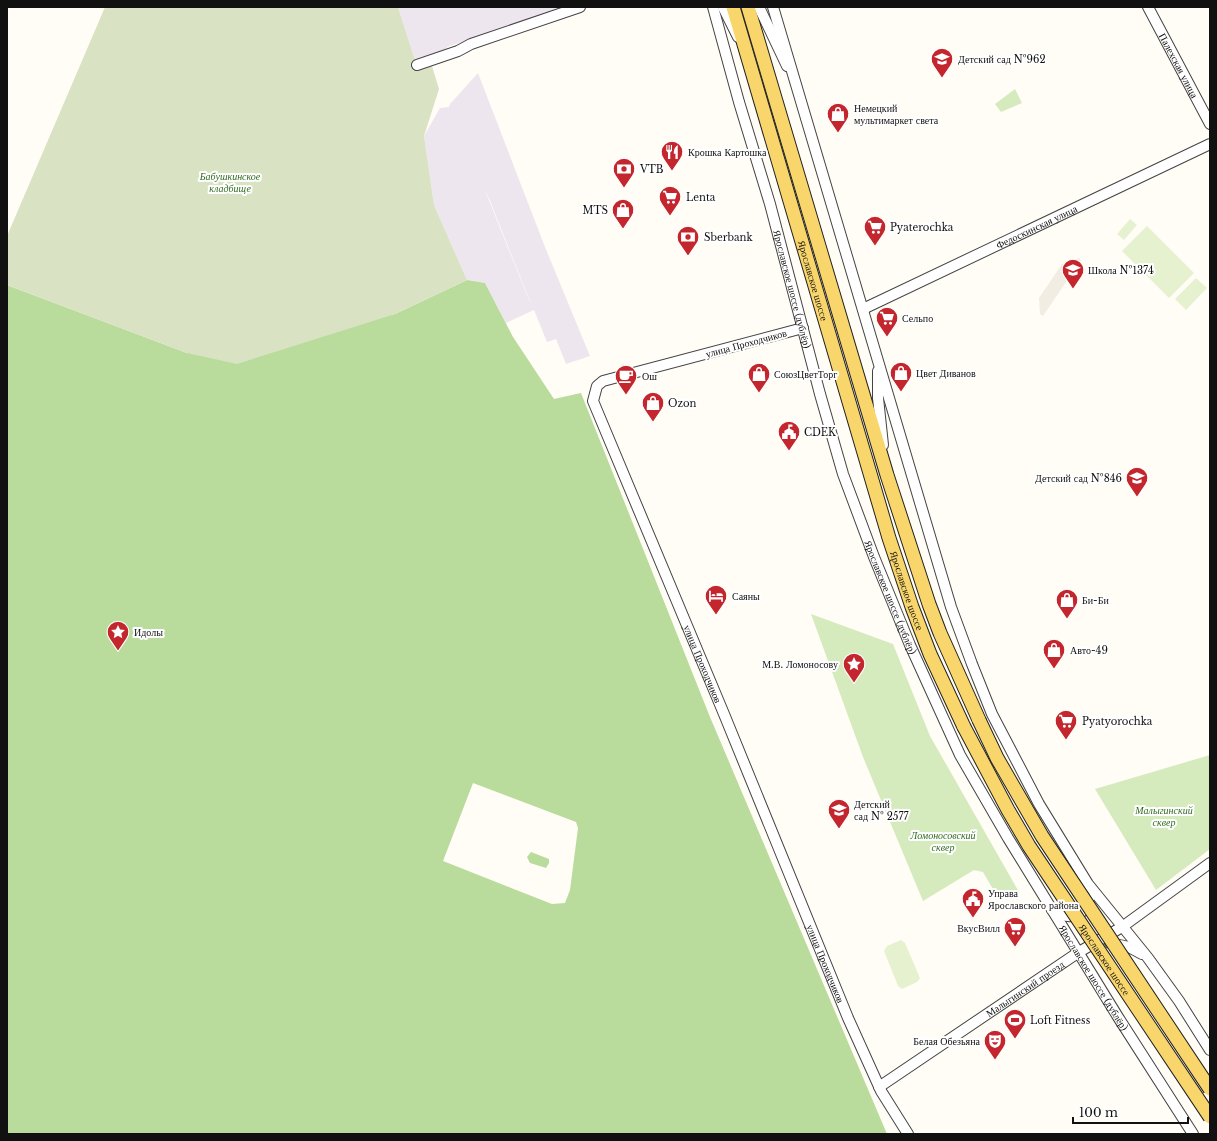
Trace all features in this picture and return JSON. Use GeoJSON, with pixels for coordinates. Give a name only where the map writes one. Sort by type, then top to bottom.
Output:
{"type":"FeatureCollection","features":[{"type":"Feature","properties":{"kind":"main road","name":"Ярославское шоссе"},"geometry":{"type":"LineString","coordinates":[[733,7],[889,538],[912,607],[930,654],[964,728],[1029,846],[1210,1117]]}},
{"type":"Feature","properties":{"kind":"main road","name":"Ярославское шоссе"},"geometry":{"type":"LineString","coordinates":[[748,7],[887,475],[937,626],[997,758],[1042,836],[1210,1089]]}},
{"type":"Feature","properties":{"kind":"street"},"geometry":{"type":"LineString","coordinates":[[417,64],[458,52],[471,44],[580,7]]}},
{"type":"Feature","properties":{"kind":"street","name":"Ярославское шоссе (дублёр)"},"geometry":{"type":"LineString","coordinates":[[713,7],[739,102],[770,204],[843,474],[874,557],[910,644],[960,755],[1050,908],[1193,1134]]}},
{"type":"Feature","properties":{"kind":"street"},"geometry":{"type":"LineString","coordinates":[[723,7],[748,59]]}},
{"type":"Feature","properties":{"kind":"street"},"geometry":{"type":"LineString","coordinates":[[759,7],[781,56],[797,86]]}},
{"type":"Feature","properties":{"kind":"street"},"geometry":{"type":"LineString","coordinates":[[773,7],[951,607],[992,714],[1039,804],[1088,884],[1148,958],[1179,1001],[1210,1050]]}},
{"type":"Feature","properties":{"kind":"street","name":"Палехская улица"},"geometry":{"type":"LineString","coordinates":[[1148,7],[1210,124]]}},
{"type":"Feature","properties":{"kind":"street","name":"Федоскинская улица"},"geometry":{"type":"LineString","coordinates":[[863,309],[1210,144]]}},
{"type":"Feature","properties":{"kind":"street","name":"улица Проходчиков"},"geometry":{"type":"LineString","coordinates":[[803,328],[603,381],[597,386],[594,393],[594,401],[848,1018],[879,1087],[908,1134]]}},
{"type":"Feature","properties":{"kind":"street"},"geometry":{"type":"LineString","coordinates":[[877,357],[881,432],[887,475]]}},
{"type":"Feature","properties":{"kind":"street","name":"Малыгинский проезд"},"geometry":{"type":"LineString","coordinates":[[879,1087],[1079,952],[1122,927],[1210,863]]}},
{"type":"Feature","properties":{"kind":"street"},"geometry":{"type":"LineString","coordinates":[[1050,908],[1058,914],[1065,916],[1081,914],[1086,908],[1089,892],[1088,884]]}},
{"type":"Feature","properties":{"kind":"street"},"geometry":{"type":"LineString","coordinates":[[1088,947],[1110,943],[1119,944],[1129,947],[1148,958]]}},
{"type":"Feature","properties":{"kind":"shaded area"},"geometry":{"type":"Polygon","coordinates":[[[398,7],[561,7],[447,47],[447,49],[415,59],[398,7]]]}},
{"type":"Feature","properties":{"kind":"shaded area"},"geometry":{"type":"Polygon","coordinates":[[[478,73],[545,247],[590,356],[566,364],[556,339],[547,342],[534,310],[506,323],[485,283],[467,280],[434,205],[424,136],[440,108],[449,107],[478,73]],[[484,188],[531,304],[490,201],[484,188]]]}},
{"type":"Feature","properties":{"kind":"shaded area"},"geometry":{"type":"Polygon","coordinates":[[[1079,258],[1081,260],[1043,316],[1040,314],[1039,298],[1062,264],[1079,258]]]}},
{"type":"Feature","properties":{"kind":"green space","name":"Бабушкинское кладбище"},"geometry":{"type":"Polygon","coordinates":[[[105,7],[398,7],[418,69],[432,66],[439,89],[424,136],[434,205],[467,280],[395,314],[237,364],[187,353],[7,285],[7,236],[105,7]]]}},
{"type":"Feature","properties":{"kind":"green space"},"geometry":{"type":"Polygon","coordinates":[[[1015,89],[1022,103],[1001,112],[995,104],[1015,89]]]}},
{"type":"Feature","properties":{"kind":"green space"},"geometry":{"type":"Polygon","coordinates":[[[1130,219],[1137,225],[1124,240],[1117,234],[1130,219]]]}},
{"type":"Feature","properties":{"kind":"green space"},"geometry":{"type":"Polygon","coordinates":[[[1147,226],[1194,273],[1169,298],[1122,251],[1147,226]]]}},
{"type":"Feature","properties":{"kind":"green space"},"geometry":{"type":"Polygon","coordinates":[[[1196,278],[1207,288],[1186,310],[1175,299],[1196,278]]]}},
{"type":"Feature","properties":{"kind":"green space"},"geometry":{"type":"Polygon","coordinates":[[[467,280],[485,283],[513,337],[554,399],[581,393],[710,717],[887,1134],[7,1134],[7,285],[187,353],[395,314],[467,280]],[[473,783],[443,861],[552,904],[565,903],[570,890],[578,828],[576,822],[473,783]]]}},
{"type":"Feature","properties":{"kind":"green space","name":"Ломоносовский сквер"},"geometry":{"type":"Polygon","coordinates":[[[811,614],[893,644],[930,736],[1019,892],[1014,894],[994,891],[983,872],[974,870],[923,901],[863,757],[811,614]]]}},
{"type":"Feature","properties":{"kind":"green space","name":"Малыгинский сквер"},"geometry":{"type":"Polygon","coordinates":[[[1210,755],[1210,849],[1156,890],[1095,789],[1210,755]]]}},
{"type":"Feature","properties":{"kind":"green space"},"geometry":{"type":"Polygon","coordinates":[[[531,852],[549,859],[549,863],[546,868],[530,863],[527,857],[531,852]]]}},
{"type":"Feature","properties":{"kind":"green space"},"geometry":{"type":"Polygon","coordinates":[[[901,940],[905,943],[920,978],[917,982],[902,989],[898,986],[884,951],[887,946],[901,940]]]}},
{"type":"Feature","properties":{"kind":"place","name":"Детский сад №962"},"geometry":{"type":"Point","coordinates":[942,78]}},
{"type":"Feature","properties":{"kind":"place","name":"Немецкий мультимаркет света"},"geometry":{"type":"Point","coordinates":[838,134]}},
{"type":"Feature","properties":{"kind":"place","name":"Крошка Картошка"},"geometry":{"type":"Point","coordinates":[672,172]}},
{"type":"Feature","properties":{"kind":"place","name":"VTB"},"geometry":{"type":"Point","coordinates":[624,188]}},
{"type":"Feature","properties":{"kind":"place","name":"Lenta"},"geometry":{"type":"Point","coordinates":[670,216]}},
{"type":"Feature","properties":{"kind":"place","name":"MTS"},"geometry":{"type":"Point","coordinates":[623,230]}},
{"type":"Feature","properties":{"kind":"place","name":"Pyaterochka"},"geometry":{"type":"Point","coordinates":[875,246]}},
{"type":"Feature","properties":{"kind":"place","name":"Sberbank"},"geometry":{"type":"Point","coordinates":[688,256]}},
{"type":"Feature","properties":{"kind":"place","name":"Школа №1374"},"geometry":{"type":"Point","coordinates":[1073,290]}},
{"type":"Feature","properties":{"kind":"place","name":"Сельпо"},"geometry":{"type":"Point","coordinates":[887,338]}},
{"type":"Feature","properties":{"kind":"place","name":"Цвет Диванов"},"geometry":{"type":"Point","coordinates":[901,392]}},
{"type":"Feature","properties":{"kind":"place","name":"СоюзЦветТорг"},"geometry":{"type":"Point","coordinates":[759,394]}},
{"type":"Feature","properties":{"kind":"place","name":"Ош"},"geometry":{"type":"Point","coordinates":[626,396]}},
{"type":"Feature","properties":{"kind":"place","name":"Ozon"},"geometry":{"type":"Point","coordinates":[653,422]}},
{"type":"Feature","properties":{"kind":"place","name":"CDEK"},"geometry":{"type":"Point","coordinates":[789,452]}},
{"type":"Feature","properties":{"kind":"place","name":"Детский сад №846"},"geometry":{"type":"Point","coordinates":[1137,498]}},
{"type":"Feature","properties":{"kind":"place","name":"Саяны"},"geometry":{"type":"Point","coordinates":[716,616]}},
{"type":"Feature","properties":{"kind":"place","name":"Би-Би"},"geometry":{"type":"Point","coordinates":[1067,620]}},
{"type":"Feature","properties":{"kind":"place","name":"Идолы"},"geometry":{"type":"Point","coordinates":[118,652]}},
{"type":"Feature","properties":{"kind":"place","name":"Авто-49"},"geometry":{"type":"Point","coordinates":[1054,670]}},
{"type":"Feature","properties":{"kind":"place","name":"М.В. Ломоносову"},"geometry":{"type":"Point","coordinates":[854,684]}},
{"type":"Feature","properties":{"kind":"place","name":"Pyatyorochka"},"geometry":{"type":"Point","coordinates":[1066,740]}},
{"type":"Feature","properties":{"kind":"place","name":"Детский сад № 2577"},"geometry":{"type":"Point","coordinates":[839,830]}},
{"type":"Feature","properties":{"kind":"place","name":"Управа Ярославского района"},"geometry":{"type":"Point","coordinates":[973,918]}},
{"type":"Feature","properties":{"kind":"place","name":"ВкусВилл"},"geometry":{"type":"Point","coordinates":[1015,948]}},
{"type":"Feature","properties":{"kind":"place","name":"Loft Fitness"},"geometry":{"type":"Point","coordinates":[1015,1040]}},
{"type":"Feature","properties":{"kind":"place","name":"Белая Обезьяна"},"geometry":{"type":"Point","coordinates":[995,1060]}}]}
